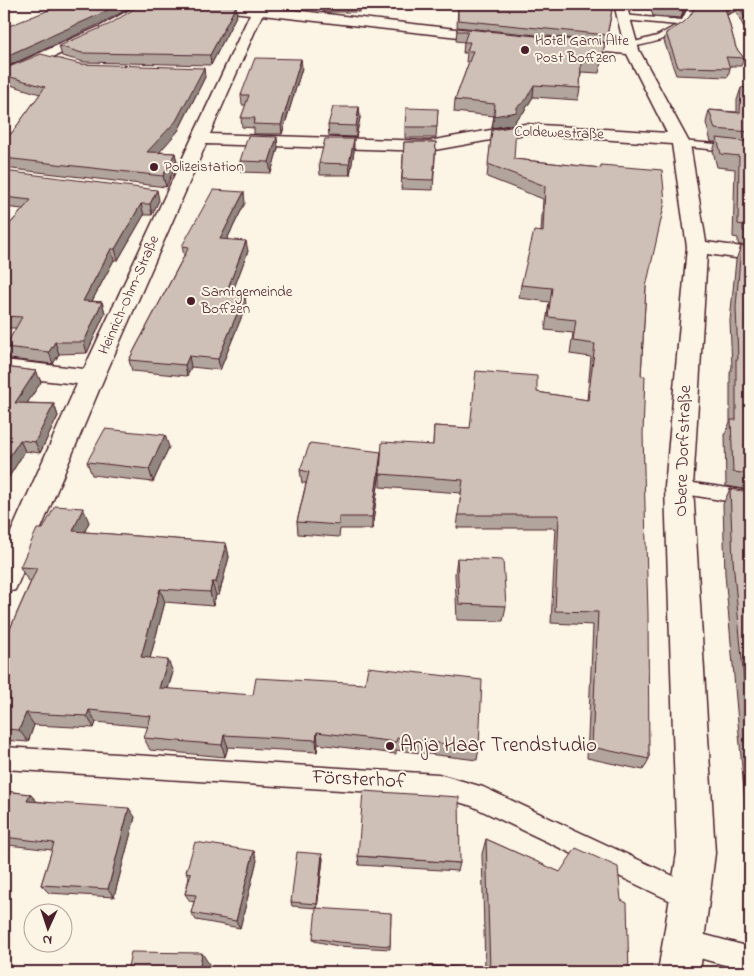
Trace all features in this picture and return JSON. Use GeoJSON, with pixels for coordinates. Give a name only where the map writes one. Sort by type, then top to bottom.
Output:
{"type":"FeatureCollection","features":[{"type":"Feature","properties":{"kind":"street"},"geometry":{"type":"LineString","coordinates":[[4,74],[106,29],[149,4]]}},
{"type":"Feature","properties":{"kind":"street"},"geometry":{"type":"LineString","coordinates":[[196,4],[507,39]]}},
{"type":"Feature","properties":{"kind":"street","name":"Heinrich-Ohm-Straße"},"geometry":{"type":"LineString","coordinates":[[4,581],[92,378],[165,193],[201,139],[220,72],[258,10]]}},
{"type":"Feature","properties":{"kind":"street","name":"Obere Dorfstraße"},"geometry":{"type":"LineString","coordinates":[[622,10],[632,47],[680,141],[697,247],[679,487],[696,853],[679,972]]}},
{"type":"Feature","properties":{"kind":"street"},"geometry":{"type":"LineString","coordinates":[[555,43],[632,47]]}},
{"type":"Feature","properties":{"kind":"street"},"geometry":{"type":"LineString","coordinates":[[43,57],[67,63]]}},
{"type":"Feature","properties":{"kind":"street","name":"Coldewestraße"},"geometry":{"type":"LineString","coordinates":[[201,139],[429,146],[456,144],[502,132],[526,129],[680,141]]}},
{"type":"Feature","properties":{"kind":"street"},"geometry":{"type":"LineString","coordinates":[[697,247],[750,254]]}},
{"type":"Feature","properties":{"kind":"street"},"geometry":{"type":"LineString","coordinates":[[4,368],[92,378]]}},
{"type":"Feature","properties":{"kind":"lane"},"geometry":{"type":"LineString","coordinates":[[632,47],[666,37],[684,22],[694,4]]}},
{"type":"Feature","properties":{"kind":"lane"},"geometry":{"type":"LineString","coordinates":[[622,10],[684,22]]}},
{"type":"Feature","properties":{"kind":"lane"},"geometry":{"type":"LineString","coordinates":[[680,141],[750,150]]}},
{"type":"Feature","properties":{"kind":"lane"},"geometry":{"type":"LineString","coordinates":[[679,487],[750,498]]}},
{"type":"Feature","properties":{"kind":"lane","name":"Försterhof"},"geometry":{"type":"LineString","coordinates":[[4,758],[438,785],[475,794],[690,897]]}},
{"type":"Feature","properties":{"kind":"lane"},"geometry":{"type":"LineString","coordinates":[[684,942],[750,960]]}},
{"type":"Feature","properties":{"kind":"building"},"geometry":{"type":"Polygon","coordinates":[[[64,4],[119,4],[4,57],[4,28],[64,4]]]}},
{"type":"Feature","properties":{"kind":"building"},"geometry":{"type":"Polygon","coordinates":[[[142,4],[220,4],[236,6],[210,55],[82,53],[59,46],[110,24],[142,4]]]}},
{"type":"Feature","properties":{"kind":"building"},"geometry":{"type":"Polygon","coordinates":[[[323,4],[359,4],[359,5],[323,4]]]}},
{"type":"Feature","properties":{"kind":"building"},"geometry":{"type":"Polygon","coordinates":[[[458,4],[611,4],[612,10],[607,35],[458,20],[458,4]]]}},
{"type":"Feature","properties":{"kind":"building"},"geometry":{"type":"Polygon","coordinates":[[[653,4],[686,4],[683,10],[655,8],[653,4]]]}},
{"type":"Feature","properties":{"kind":"building"},"geometry":{"type":"Polygon","coordinates":[[[697,4],[737,4],[725,8],[736,48],[744,58],[726,57],[730,68],[678,67],[666,33],[683,23],[697,4]]]}},
{"type":"Feature","properties":{"kind":"building"},"geometry":{"type":"Polygon","coordinates":[[[738,4],[750,4],[750,27],[738,4]]]}},
{"type":"Feature","properties":{"kind":"building"},"geometry":{"type":"Polygon","coordinates":[[[457,28],[605,43],[601,62],[581,61],[580,88],[534,85],[525,101],[517,107],[517,112],[494,116],[495,104],[455,100],[473,51],[467,51],[470,42],[464,42],[468,31],[457,31],[457,28]]]}},
{"type":"Feature","properties":{"kind":"building"},"geometry":{"type":"Polygon","coordinates":[[[41,54],[80,64],[204,68],[176,121],[147,152],[175,153],[163,176],[4,158],[4,132],[11,134],[45,87],[4,75],[4,69],[41,54]]]}},
{"type":"Feature","properties":{"kind":"building"},"geometry":{"type":"Polygon","coordinates":[[[255,58],[301,59],[281,125],[253,124],[255,118],[241,118],[249,95],[241,95],[255,58]]]}},
{"type":"Feature","properties":{"kind":"building"},"geometry":{"type":"Polygon","coordinates":[[[748,87],[750,95],[750,132],[715,129],[709,110],[740,113],[741,88],[748,87]]]}},
{"type":"Feature","properties":{"kind":"building"},"geometry":{"type":"Polygon","coordinates":[[[333,107],[359,107],[356,126],[328,125],[333,107]]]}},
{"type":"Feature","properties":{"kind":"building"},"geometry":{"type":"Polygon","coordinates":[[[406,108],[438,109],[437,127],[405,127],[406,108]]]}},
{"type":"Feature","properties":{"kind":"building"},"geometry":{"type":"Polygon","coordinates":[[[516,126],[514,159],[601,168],[601,165],[662,170],[665,202],[646,287],[641,376],[645,376],[643,434],[648,614],[649,759],[592,747],[598,612],[555,611],[559,515],[458,515],[463,480],[380,474],[382,442],[433,445],[434,426],[470,428],[476,371],[537,376],[537,392],[588,400],[595,344],[573,341],[576,320],[548,317],[552,288],[521,285],[534,231],[543,232],[545,186],[488,164],[492,130],[516,126]]]}},
{"type":"Feature","properties":{"kind":"building"},"geometry":{"type":"Polygon","coordinates":[[[248,136],[277,137],[269,162],[240,161],[248,136]]]}},
{"type":"Feature","properties":{"kind":"building"},"geometry":{"type":"Polygon","coordinates":[[[717,138],[750,142],[750,233],[743,231],[743,225],[738,224],[739,156],[721,154],[717,138]]]}},
{"type":"Feature","properties":{"kind":"building"},"geometry":{"type":"Polygon","coordinates":[[[325,139],[354,139],[349,164],[319,163],[325,139]]]}},
{"type":"Feature","properties":{"kind":"building"},"geometry":{"type":"Polygon","coordinates":[[[404,142],[436,142],[433,180],[402,179],[404,142]]]}},
{"type":"Feature","properties":{"kind":"building"},"geometry":{"type":"Polygon","coordinates":[[[4,171],[157,190],[150,204],[141,204],[115,249],[111,249],[83,301],[102,302],[84,342],[55,342],[49,352],[5,347],[22,317],[4,316],[4,231],[31,200],[4,197],[4,171]]]}},
{"type":"Feature","properties":{"kind":"building"},"geometry":{"type":"Polygon","coordinates":[[[213,190],[244,192],[220,239],[246,241],[226,293],[245,295],[218,359],[189,356],[185,365],[129,360],[189,247],[182,246],[213,190]]]}},
{"type":"Feature","properties":{"kind":"building"},"geometry":{"type":"Polygon","coordinates":[[[741,246],[750,247],[750,474],[733,472],[731,420],[736,420],[736,359],[738,359],[736,307],[741,246]]]}},
{"type":"Feature","properties":{"kind":"building"},"geometry":{"type":"Polygon","coordinates":[[[4,367],[36,371],[15,403],[54,404],[35,442],[20,440],[4,465],[4,367]]]}},
{"type":"Feature","properties":{"kind":"building"},"geometry":{"type":"Polygon","coordinates":[[[105,429],[165,435],[149,469],[87,462],[105,429]]]}},
{"type":"Feature","properties":{"kind":"building"},"geometry":{"type":"Polygon","coordinates":[[[310,443],[381,452],[372,517],[339,517],[339,525],[297,522],[309,472],[300,470],[310,443]]]}},
{"type":"Feature","properties":{"kind":"building"},"geometry":{"type":"Polygon","coordinates":[[[730,489],[750,492],[750,747],[733,560],[730,489]]]}},
{"type":"Feature","properties":{"kind":"building"},"geometry":{"type":"Polygon","coordinates":[[[55,506],[83,508],[73,531],[226,543],[216,582],[212,582],[210,592],[160,589],[141,657],[168,660],[159,688],[253,695],[256,678],[365,684],[368,667],[482,680],[479,748],[397,738],[396,742],[317,732],[316,740],[224,735],[222,745],[144,738],[151,716],[89,710],[87,716],[26,713],[19,730],[4,729],[4,638],[6,638],[37,568],[20,567],[37,529],[43,529],[55,506]]]}},
{"type":"Feature","properties":{"kind":"building"},"geometry":{"type":"Polygon","coordinates":[[[457,558],[503,560],[506,606],[459,604],[457,558]]]}},
{"type":"Feature","properties":{"kind":"building"},"geometry":{"type":"Polygon","coordinates":[[[4,791],[30,794],[27,801],[129,808],[108,889],[41,885],[54,843],[4,837],[4,791]]]}},
{"type":"Feature","properties":{"kind":"building"},"geometry":{"type":"Polygon","coordinates":[[[363,791],[459,797],[460,863],[358,856],[363,791]]]}},
{"type":"Feature","properties":{"kind":"building"},"geometry":{"type":"Polygon","coordinates":[[[486,839],[560,872],[576,848],[618,867],[621,900],[627,903],[629,972],[423,972],[423,965],[490,970],[486,839]]]}},
{"type":"Feature","properties":{"kind":"building"},"geometry":{"type":"Polygon","coordinates":[[[195,842],[254,851],[236,921],[191,913],[196,895],[185,894],[191,873],[186,872],[195,842]]]}},
{"type":"Feature","properties":{"kind":"building"},"geometry":{"type":"Polygon","coordinates":[[[297,852],[322,854],[317,904],[291,902],[297,852]]]}},
{"type":"Feature","properties":{"kind":"building"},"geometry":{"type":"Polygon","coordinates":[[[316,908],[391,913],[390,946],[313,938],[316,908]]]}},
{"type":"Feature","properties":{"kind":"building"},"geometry":{"type":"Polygon","coordinates":[[[131,952],[202,953],[199,972],[127,972],[131,952]]]}},
{"type":"Feature","properties":{"kind":"place","name":"Hotel Garni Alte Post Boffzen"},"geometry":{"type":"Point","coordinates":[525,50]}},
{"type":"Feature","properties":{"kind":"place","name":"Polizeistation"},"geometry":{"type":"Point","coordinates":[154,167]}},
{"type":"Feature","properties":{"kind":"place","name":"Samtgemeinde Boffzen"},"geometry":{"type":"Point","coordinates":[191,301]}},
{"type":"Feature","properties":{"kind":"place","name":"Anja Haar Trendstudio"},"geometry":{"type":"Point","coordinates":[390,746]}}]}
